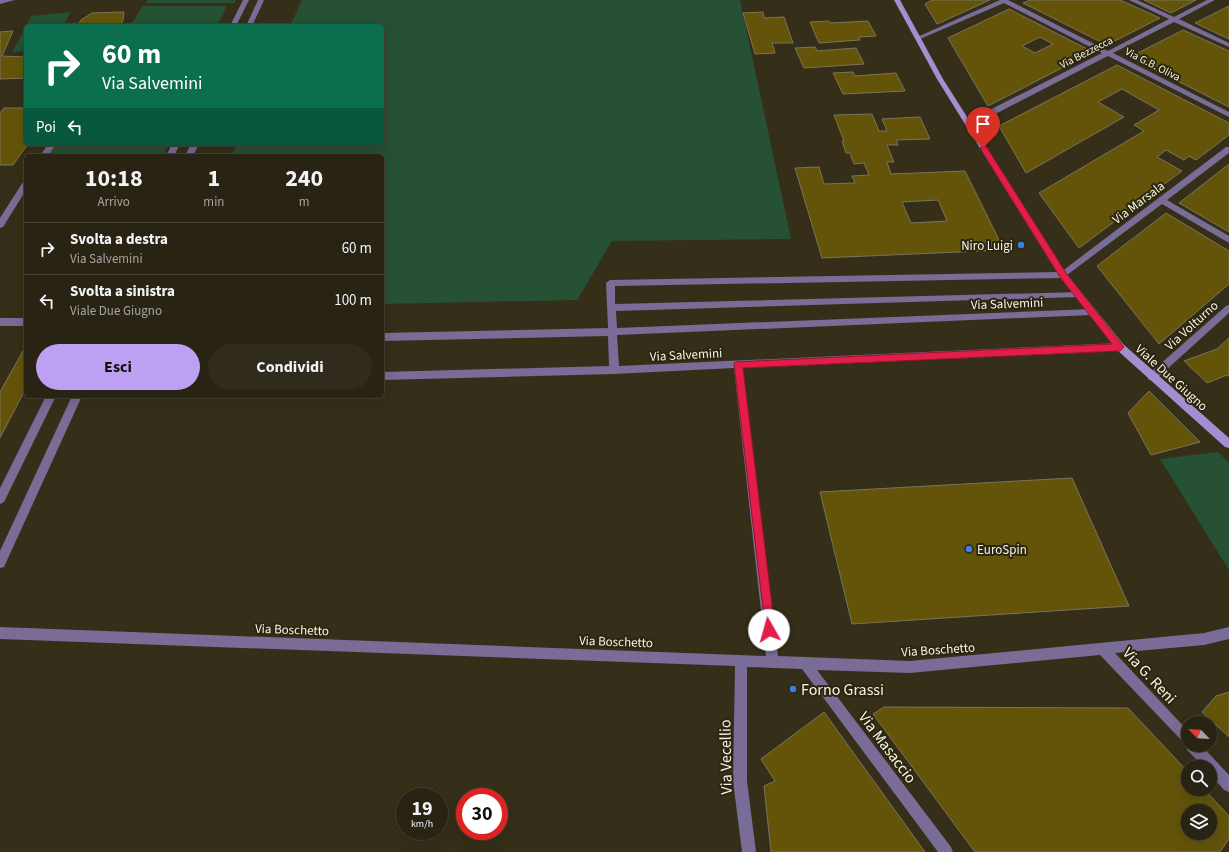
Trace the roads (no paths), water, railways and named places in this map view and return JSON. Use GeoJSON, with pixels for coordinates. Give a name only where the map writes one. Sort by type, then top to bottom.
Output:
{"type":"FeatureCollection","features":[{"type":"Feature","properties":{"kind":"main road","name":"Viale Due Giugno"},"geometry":{"type":"LineString","coordinates":[[897,0],[940,79],[1063,275],[1120,347],[1229,444]]}},
{"type":"Feature","properties":{"kind":"street"},"geometry":{"type":"LineString","coordinates":[[0,2],[12,0]]}},
{"type":"Feature","properties":{"kind":"street"},"geometry":{"type":"LineString","coordinates":[[234,24],[246,0]]}},
{"type":"Feature","properties":{"kind":"street"},"geometry":{"type":"LineString","coordinates":[[250,24],[261,0]]}},
{"type":"Feature","properties":{"kind":"street"},"geometry":{"type":"LineString","coordinates":[[918,38],[1004,0]]}},
{"type":"Feature","properties":{"kind":"street","name":"Via G.B. Oliva"},"geometry":{"type":"LineString","coordinates":[[1004,0],[1229,115]]}},
{"type":"Feature","properties":{"kind":"street"},"geometry":{"type":"LineString","coordinates":[[1132,0],[1229,45]]}},
{"type":"Feature","properties":{"kind":"street","name":"Via Bezzecca"},"geometry":{"type":"LineString","coordinates":[[969,124],[1212,0]]}},
{"type":"Feature","properties":{"kind":"street","name":"Via Marsala"},"geometry":{"type":"LineString","coordinates":[[1063,275],[1229,149]]}},
{"type":"Feature","properties":{"kind":"street"},"geometry":{"type":"LineString","coordinates":[[0,225],[24,187]]}},
{"type":"Feature","properties":{"kind":"street"},"geometry":{"type":"LineString","coordinates":[[1161,200],[1229,240]]}},
{"type":"Feature","properties":{"kind":"street","name":"Via Salvemini"},"geometry":{"type":"LineString","coordinates":[[614,370],[610,283],[1063,275]]}},
{"type":"Feature","properties":{"kind":"street","name":"Via Salvemini"},"geometry":{"type":"LineString","coordinates":[[611,308],[1078,294]]}},
{"type":"Feature","properties":{"kind":"street","name":"Via Volturno"},"geometry":{"type":"LineString","coordinates":[[1152,377],[1229,308]]}},
{"type":"Feature","properties":{"kind":"street","name":"Via Salvemini"},"geometry":{"type":"LineString","coordinates":[[384,338],[612,332],[1091,312]]}},
{"type":"Feature","properties":{"kind":"street"},"geometry":{"type":"LineString","coordinates":[[0,322],[24,322]]}},
{"type":"Feature","properties":{"kind":"street","name":"Via Salvemini"},"geometry":{"type":"LineString","coordinates":[[384,376],[614,370],[1120,347]]}},
{"type":"Feature","properties":{"kind":"street"},"geometry":{"type":"LineString","coordinates":[[738,364],[773,661]]}},
{"type":"Feature","properties":{"kind":"street"},"geometry":{"type":"LineString","coordinates":[[0,498],[50,398]]}},
{"type":"Feature","properties":{"kind":"street"},"geometry":{"type":"LineString","coordinates":[[0,563],[76,398]]}},
{"type":"Feature","properties":{"kind":"street","name":"Via Boschetto"},"geometry":{"type":"LineString","coordinates":[[0,633],[910,666],[1204,639],[1229,633]]}},
{"type":"Feature","properties":{"kind":"street","name":"Via G. Reni"},"geometry":{"type":"LineString","coordinates":[[1103,649],[1181,733]]}},
{"type":"Feature","properties":{"kind":"street","name":"Via Vecellio"},"geometry":{"type":"LineString","coordinates":[[741,660],[740,780],[749,852]]}},
{"type":"Feature","properties":{"kind":"street","name":"Via Masaccio"},"geometry":{"type":"LineString","coordinates":[[804,662],[946,852]]}},
{"type":"Feature","properties":{"kind":"street"},"geometry":{"type":"LineString","coordinates":[[1199,752],[1229,784]]}},
{"type":"Feature","properties":{"kind":"place","name":"Niro Luigi"},"geometry":{"type":"Point","coordinates":[1021,245]}},
{"type":"Feature","properties":{"kind":"place","name":"EuroSpin"},"geometry":{"type":"Point","coordinates":[969,549]}},
{"type":"Feature","properties":{"kind":"place","name":"Forno Grassi"},"geometry":{"type":"Point","coordinates":[793,689]}}]}
